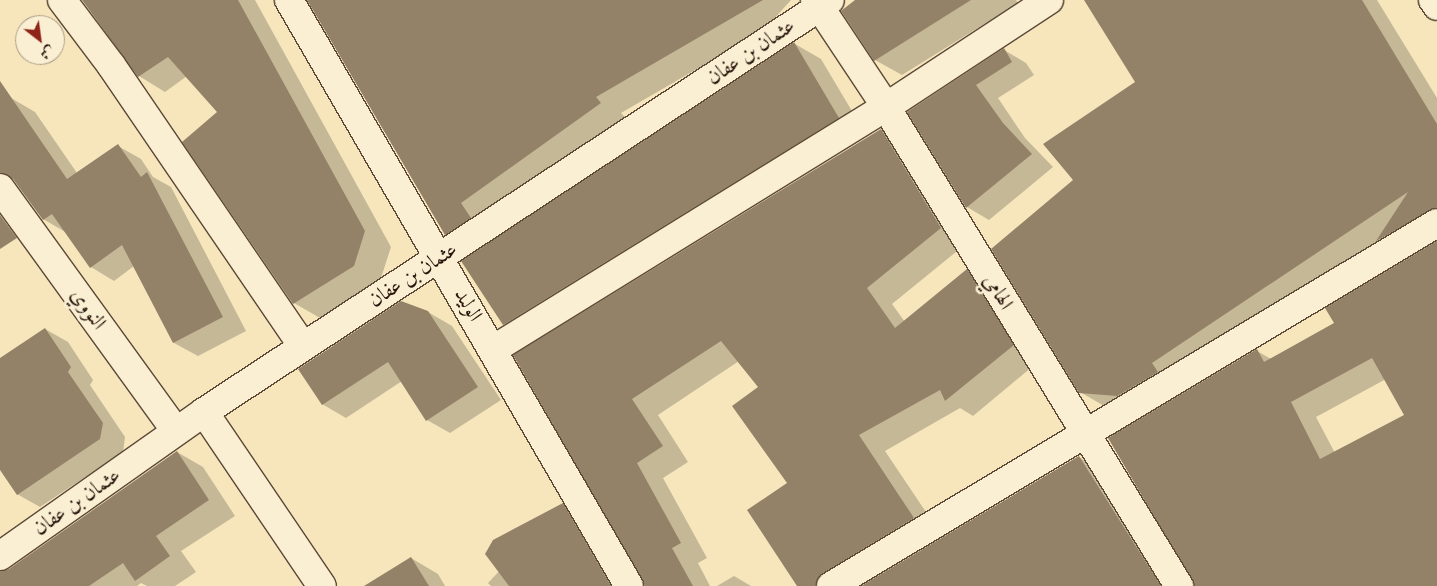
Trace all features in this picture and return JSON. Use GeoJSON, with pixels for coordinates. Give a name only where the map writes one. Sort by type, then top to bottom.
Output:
{"type":"FeatureCollection","features":[{"type":"Feature","properties":{"kind":"street"},"geometry":{"type":"LineString","coordinates":[[62,0],[111,65],[303,346]]}},
{"type":"Feature","properties":{"kind":"street","name":"الوليد"},"geometry":{"type":"LineString","coordinates":[[289,0],[494,349],[629,586]]}},
{"type":"Feature","properties":{"kind":"street"},"geometry":{"type":"LineString","coordinates":[[494,349],[886,107],[1049,0]]}},
{"type":"Feature","properties":{"kind":"street"},"geometry":{"type":"LineString","coordinates":[[1433,0],[1437,6]]}},
{"type":"Feature","properties":{"kind":"street","name":"عثمان بن عفان"},"geometry":{"type":"LineString","coordinates":[[0,556],[204,412],[441,258],[821,2]]}},
{"type":"Feature","properties":{"kind":"street","name":"الهامي"},"geometry":{"type":"LineString","coordinates":[[821,2],[1084,434],[1179,586]]}},
{"type":"Feature","properties":{"kind":"street","name":"النووي"},"geometry":{"type":"LineString","coordinates":[[0,188],[176,431]]}},
{"type":"Feature","properties":{"kind":"street"},"geometry":{"type":"LineString","coordinates":[[831,586],[1437,223]]}},
{"type":"Feature","properties":{"kind":"street"},"geometry":{"type":"LineString","coordinates":[[204,412],[322,586]]}},
{"type":"Feature","properties":{"kind":"building"},"geometry":{"type":"Polygon","coordinates":[[[82,0],[238,0],[365,231],[354,266],[293,304],[182,142],[217,112],[168,57],[138,77],[82,0]]]}},
{"type":"Feature","properties":{"kind":"building"},"geometry":{"type":"Polygon","coordinates":[[[307,0],[763,0],[596,97],[601,103],[461,203],[471,218],[445,235],[307,0]]]}},
{"type":"Feature","properties":{"kind":"building"},"geometry":{"type":"Polygon","coordinates":[[[855,0],[971,0],[874,61],[841,11],[855,0]]]}},
{"type":"Feature","properties":{"kind":"building"},"geometry":{"type":"Polygon","coordinates":[[[1084,0],[1362,0],[1437,124],[1437,207],[1376,241],[1408,192],[1152,363],[1158,372],[1117,396],[1079,393],[991,249],[1073,180],[1043,144],[1135,82],[1084,0]]]}},
{"type":"Feature","properties":{"kind":"building"},"geometry":{"type":"Polygon","coordinates":[[[794,42],[839,118],[503,325],[461,261],[794,42]]]}},
{"type":"Feature","properties":{"kind":"building"},"geometry":{"type":"Polygon","coordinates":[[[1004,48],[1012,62],[976,85],[1003,123],[1032,154],[966,208],[907,112],[1004,48]]]}},
{"type":"Feature","properties":{"kind":"building"},"geometry":{"type":"Polygon","coordinates":[[[0,81],[67,179],[118,144],[141,177],[147,172],[223,317],[173,343],[122,245],[90,268],[52,214],[43,220],[13,179],[0,173],[0,81]]]}},
{"type":"Feature","properties":{"kind":"building"},"geometry":{"type":"Polygon","coordinates":[[[881,129],[941,228],[867,288],[895,328],[967,269],[1014,345],[945,401],[940,390],[859,435],[914,518],[823,573],[815,586],[797,586],[747,510],[787,483],[732,406],[758,387],[721,341],[632,399],[663,446],[637,463],[681,543],[672,548],[693,586],[645,586],[513,355],[881,129]]]}},
{"type":"Feature","properties":{"kind":"building"},"geometry":{"type":"Polygon","coordinates":[[[0,215],[17,238],[0,249],[0,215]]]}},
{"type":"Feature","properties":{"kind":"building"},"geometry":{"type":"Polygon","coordinates":[[[1437,241],[1437,586],[1195,586],[1108,438],[1257,349],[1264,362],[1334,323],[1325,308],[1437,241]],[[1372,358],[1291,402],[1320,459],[1404,415],[1372,358]]]}},
{"type":"Feature","properties":{"kind":"building"},"geometry":{"type":"Polygon","coordinates":[[[401,301],[428,311],[478,387],[426,421],[388,362],[322,405],[298,369],[401,301]]]}},
{"type":"Feature","properties":{"kind":"building"},"geometry":{"type":"Polygon","coordinates":[[[45,328],[71,367],[68,372],[103,423],[100,439],[17,495],[0,470],[0,358],[45,328]]]}},
{"type":"Feature","properties":{"kind":"building"},"geometry":{"type":"Polygon","coordinates":[[[177,451],[209,500],[156,536],[170,556],[135,581],[123,563],[89,586],[0,586],[0,571],[9,569],[177,451]]]}},
{"type":"Feature","properties":{"kind":"building"},"geometry":{"type":"Polygon","coordinates":[[[1079,456],[1161,586],[861,586],[1079,456]]]}},
{"type":"Feature","properties":{"kind":"building"},"geometry":{"type":"Polygon","coordinates":[[[563,503],[611,586],[509,586],[485,554],[493,540],[563,503]]]}},
{"type":"Feature","properties":{"kind":"building"},"geometry":{"type":"Polygon","coordinates":[[[411,557],[429,586],[364,586],[411,557]]]}}]}
